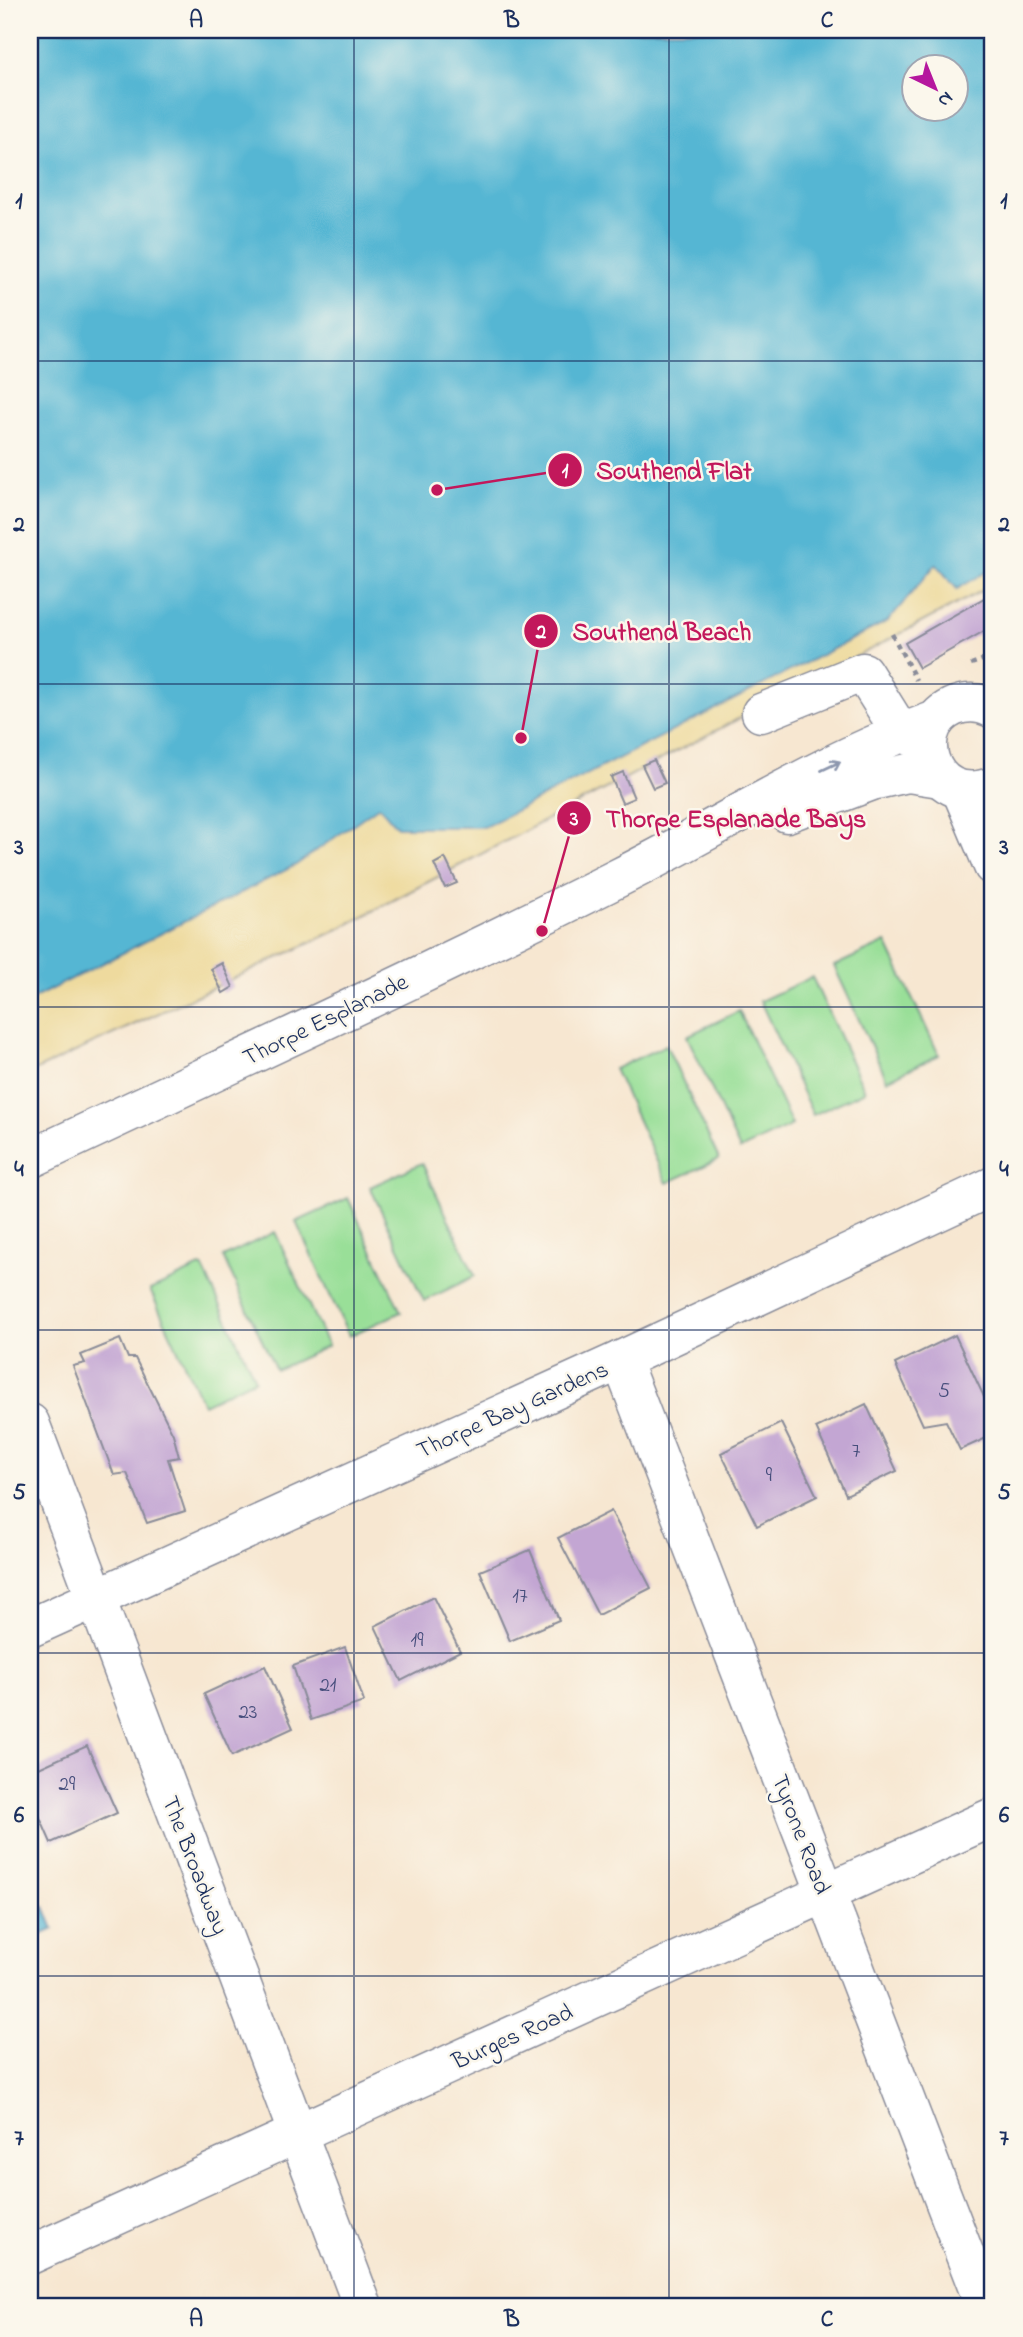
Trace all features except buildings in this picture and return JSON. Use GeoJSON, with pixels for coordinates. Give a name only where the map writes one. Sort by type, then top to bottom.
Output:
{"type":"FeatureCollection","features":[{"type":"Feature","properties":{"kind":"street"},"geometry":{"type":"LineString","coordinates":[[761,713],[863,672],[943,760],[993,866]]}},
{"type":"Feature","properties":{"kind":"street","name":"Thorpe Esplanade"},"geometry":{"type":"LineString","coordinates":[[943,760],[959,705],[991,704]]}},
{"type":"Feature","properties":{"kind":"street","name":"Thorpe Esplanade"},"geometry":{"type":"LineString","coordinates":[[30,1159],[619,878],[818,772],[943,760]]}},
{"type":"Feature","properties":{"kind":"street","name":"Thorpe Esplanade"},"geometry":{"type":"LineString","coordinates":[[619,878],[872,781],[908,774],[943,760]]}},
{"type":"Feature","properties":{"kind":"street","name":"Thorpe Bay Gardens"},"geometry":{"type":"LineString","coordinates":[[30,1628],[621,1360],[993,1186]]}},
{"type":"Feature","properties":{"kind":"street","name":"Tyrone Road"},"geometry":{"type":"LineString","coordinates":[[621,1360],[985,2307]]}},
{"type":"Feature","properties":{"kind":"street","name":"The Broadway"},"geometry":{"type":"LineString","coordinates":[[30,1423],[363,2307]]}},
{"type":"Feature","properties":{"kind":"street","name":"Burges Road"},"geometry":{"type":"LineString","coordinates":[[30,2255],[993,1817]]}},
{"type":"Feature","properties":{"kind":"path"},"geometry":{"type":"LineString","coordinates":[[892,634],[916,680]]}},
{"type":"Feature","properties":{"kind":"green space"},"geometry":{"type":"Polygon","coordinates":[[[886,942],[939,1055],[887,1080],[834,966],[886,942]]]}},
{"type":"Feature","properties":{"kind":"green space"},"geometry":{"type":"Polygon","coordinates":[[[812,977],[865,1091],[813,1115],[760,1001],[812,977]]]}},
{"type":"Feature","properties":{"kind":"green space"},"geometry":{"type":"Polygon","coordinates":[[[739,1011],[792,1125],[740,1150],[687,1036],[739,1011]]]}},
{"type":"Feature","properties":{"kind":"green space"},"geometry":{"type":"Polygon","coordinates":[[[666,1045],[719,1159],[667,1183],[614,1069],[666,1045]]]}},
{"type":"Feature","properties":{"kind":"green space"},"geometry":{"type":"Polygon","coordinates":[[[422,1163],[475,1276],[424,1301],[370,1187],[422,1163]]]}},
{"type":"Feature","properties":{"kind":"green space"},"geometry":{"type":"Polygon","coordinates":[[[348,1198],[401,1312],[349,1336],[296,1222],[348,1198]]]}},
{"type":"Feature","properties":{"kind":"green space"},"geometry":{"type":"Polygon","coordinates":[[[275,1232],[328,1346],[276,1370],[223,1257],[275,1232]]]}},
{"type":"Feature","properties":{"kind":"green space"},"geometry":{"type":"Polygon","coordinates":[[[202,1266],[255,1379],[203,1404],[150,1290],[202,1266]]]}},
{"type":"Feature","properties":{"kind":"sand"},"geometry":{"type":"Polygon","coordinates":[[[993,418],[993,585],[331,933],[30,1073],[30,891],[993,418]]]}},
{"type":"Feature","properties":{"kind":"water"},"geometry":{"type":"Polygon","coordinates":[[[30,30],[993,30],[993,568],[957,589],[936,564],[888,621],[484,827],[397,827],[379,806],[296,865],[30,1000],[30,30]]]}},
{"type":"Feature","properties":{"kind":"water"},"geometry":{"type":"Polygon","coordinates":[[[45,1907],[54,1929],[30,1940],[30,1915],[45,1907]]]}},
{"type":"Feature","properties":{"kind":"place","name":"Southend Flat"},"geometry":{"type":"Point","coordinates":[437,490]}},
{"type":"Feature","properties":{"kind":"place","name":"Southend Beach"},"geometry":{"type":"Point","coordinates":[521,738]}},
{"type":"Feature","properties":{"kind":"place","name":"Thorpe Esplanade Bays"},"geometry":{"type":"Point","coordinates":[542,931]}}]}
